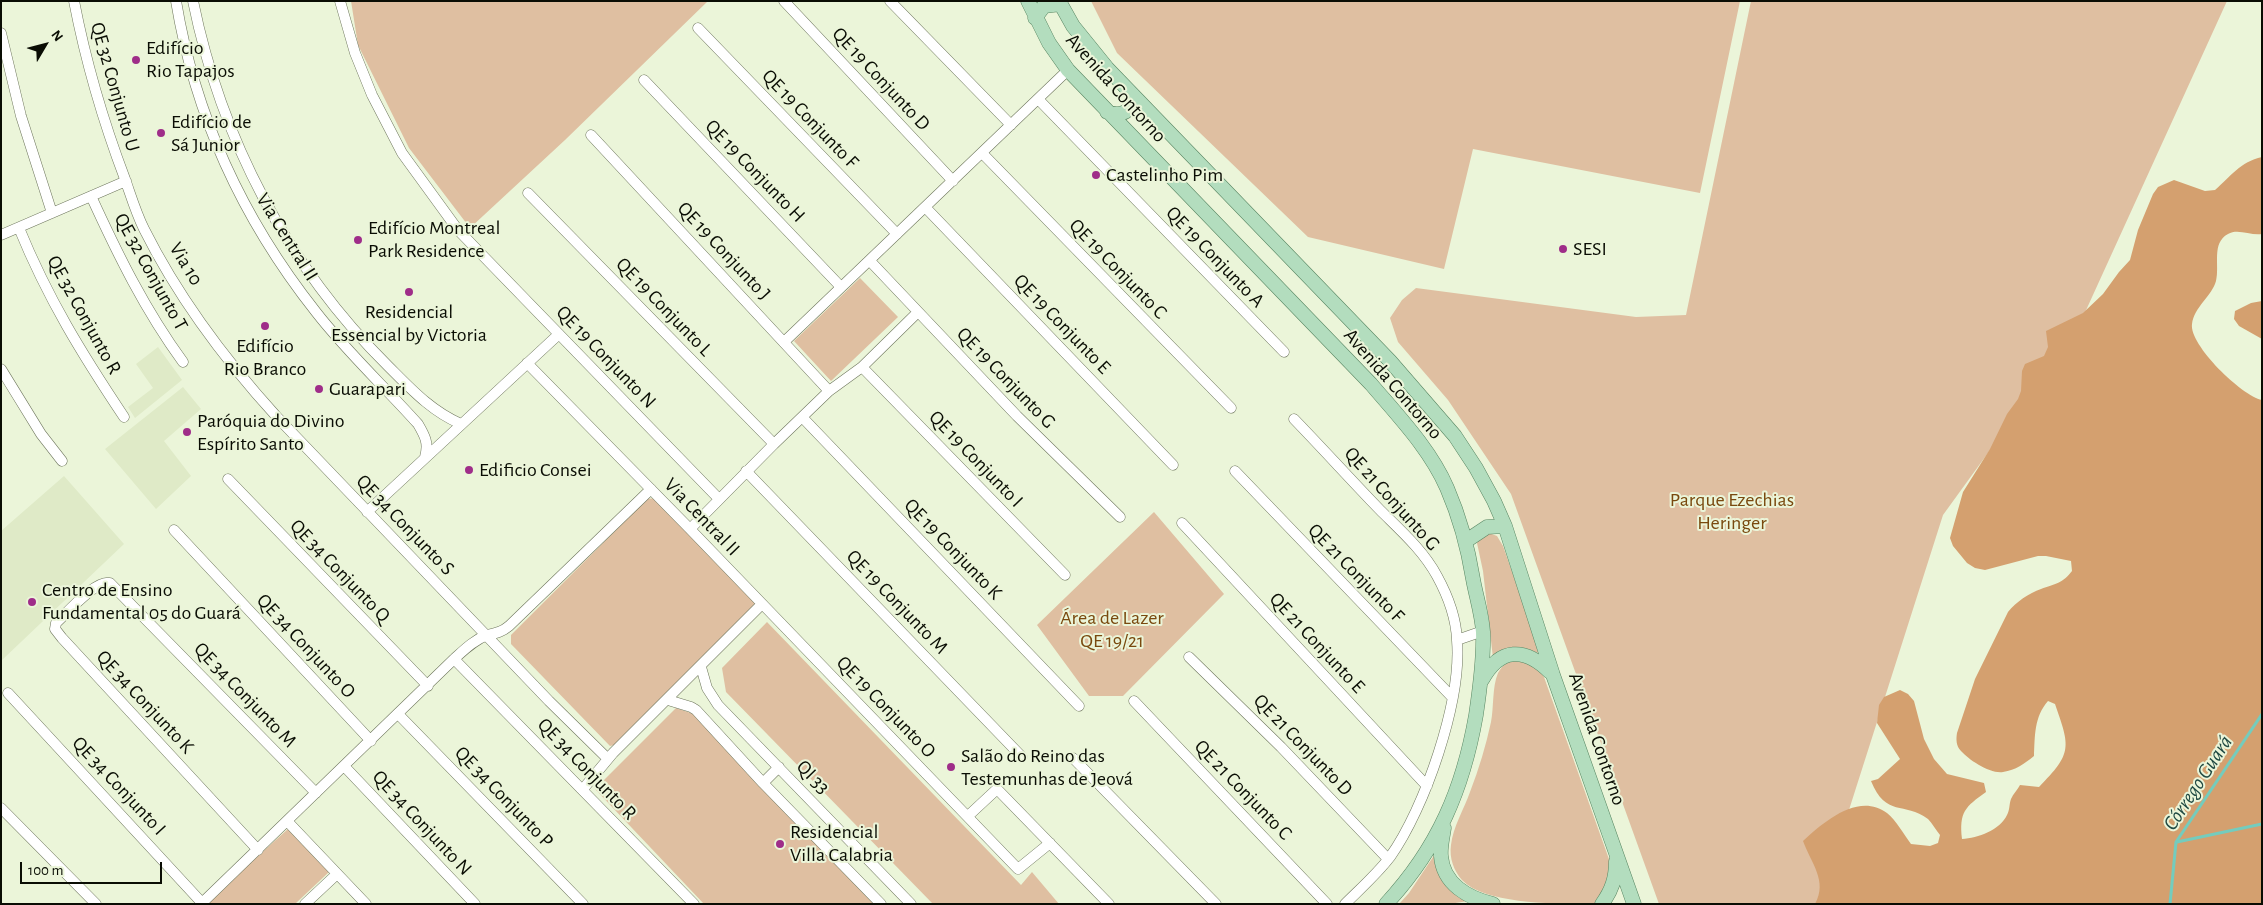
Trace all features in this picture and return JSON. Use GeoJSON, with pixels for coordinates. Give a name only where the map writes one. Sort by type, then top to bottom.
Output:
{"type":"FeatureCollection","features":[{"type":"Feature","properties":{"kind":"main road","name":"Avenida Contorno"},"geometry":{"type":"LineString","coordinates":[[1028,1],[1048,43],[1068,70],[1371,384],[1408,426],[1431,458],[1447,488],[1466,541],[1482,631],[1481,684],[1464,771],[1444,822],[1424,857],[1405,883],[1386,904]]}},
{"type":"Feature","properties":{"kind":"main road","name":"Avenida Contorno"},"geometry":{"type":"LineString","coordinates":[[1060,3],[1088,47],[1132,95],[1289,255],[1426,401],[1455,436],[1476,468],[1494,501],[1504,526],[1553,675],[1634,904]]}},
{"type":"Feature","properties":{"kind":"main road"},"geometry":{"type":"LineString","coordinates":[[1035,18],[1044,6],[1060,3]]}},
{"type":"Feature","properties":{"kind":"main road"},"geometry":{"type":"LineString","coordinates":[[1107,112],[1120,114],[1126,112],[1131,108],[1132,95]]}},
{"type":"Feature","properties":{"kind":"main road"},"geometry":{"type":"LineString","coordinates":[[1466,541],[1487,527],[1504,526]]}},
{"type":"Feature","properties":{"kind":"main road"},"geometry":{"type":"LineString","coordinates":[[1481,684],[1491,666],[1512,654],[1520,654],[1537,659],[1553,675]]}},
{"type":"Feature","properties":{"kind":"main road"},"geometry":{"type":"LineString","coordinates":[[1444,822],[1441,856],[1449,879],[1461,892],[1479,901],[1493,904]]}},
{"type":"Feature","properties":{"kind":"main road"},"geometry":{"type":"LineString","coordinates":[[1602,904],[1610,893],[1616,874],[1616,852]]}},
{"type":"Feature","properties":{"kind":"street","name":"QE 32 Conjunto U"},"geometry":{"type":"LineString","coordinates":[[74,1],[86,60],[126,181]]}},
{"type":"Feature","properties":{"kind":"street","name":"Via Central II"},"geometry":{"type":"LineString","coordinates":[[176,1],[187,54],[209,123],[226,167],[246,208],[271,251],[317,314],[356,359],[418,424],[428,447],[425,457]]}},
{"type":"Feature","properties":{"kind":"street","name":"Via Central II"},"geometry":{"type":"LineString","coordinates":[[193,1],[207,60],[220,102],[247,167],[287,240],[329,300],[375,354],[433,409],[461,424]]}},
{"type":"Feature","properties":{"kind":"street","name":"QE 19 Conjunto N"},"geometry":{"type":"LineString","coordinates":[[340,1],[354,53],[386,122],[412,166],[467,241],[719,499]]}},
{"type":"Feature","properties":{"kind":"street","name":"QE 19 Conjunto D"},"geometry":{"type":"LineString","coordinates":[[784,1],[953,181]]}},
{"type":"Feature","properties":{"kind":"street"},"geometry":{"type":"LineString","coordinates":[[890,1],[1010,125]]}},
{"type":"Feature","properties":{"kind":"street","name":"QE 19 Conjunto F"},"geometry":{"type":"LineString","coordinates":[[698,28],[897,234]]}},
{"type":"Feature","properties":{"kind":"street"},"geometry":{"type":"LineString","coordinates":[[1,33],[21,116],[52,213]]}},
{"type":"Feature","properties":{"kind":"street"},"geometry":{"type":"LineString","coordinates":[[784,342],[840,286],[870,261],[1068,70]]}},
{"type":"Feature","properties":{"kind":"street","name":"QE 19 Conjunto H"},"geometry":{"type":"LineString","coordinates":[[644,80],[840,286]]}},
{"type":"Feature","properties":{"kind":"street","name":"QE 19 Conjunto A"},"geometry":{"type":"LineString","coordinates":[[1038,99],[1284,352]]}},
{"type":"Feature","properties":{"kind":"street","name":"QE 19 Conjunto J"},"geometry":{"type":"LineString","coordinates":[[592,135],[830,391]]}},
{"type":"Feature","properties":{"kind":"street","name":"QE 19 Conjunto C"},"geometry":{"type":"LineString","coordinates":[[982,154],[1231,408]]}},
{"type":"Feature","properties":{"kind":"street"},"geometry":{"type":"LineString","coordinates":[[1,235],[126,181]]}},
{"type":"Feature","properties":{"kind":"street","name":"Via 10"},"geometry":{"type":"LineString","coordinates":[[126,181],[147,235],[180,289],[228,358],[277,417]]}},
{"type":"Feature","properties":{"kind":"street","name":"QE 19 Conjunto L"},"geometry":{"type":"LineString","coordinates":[[528,193],[774,444]]}},
{"type":"Feature","properties":{"kind":"street","name":"QE 32 Conjunto T"},"geometry":{"type":"LineString","coordinates":[[91,196],[140,297],[183,362]]}},
{"type":"Feature","properties":{"kind":"street","name":"QE 19 Conjunto E"},"geometry":{"type":"LineString","coordinates":[[925,207],[1172,465]]}},
{"type":"Feature","properties":{"kind":"street","name":"QE 32 Conjunto R"},"geometry":{"type":"LineString","coordinates":[[19,228],[38,274],[65,325],[124,417]]}},
{"type":"Feature","properties":{"kind":"street"},"geometry":{"type":"LineString","coordinates":[[271,251],[287,240]]}},
{"type":"Feature","properties":{"kind":"street","name":"QE 19 Conjunto G"},"geometry":{"type":"LineString","coordinates":[[870,261],[1017,416],[1120,517]]}},
{"type":"Feature","properties":{"kind":"street"},"geometry":{"type":"LineString","coordinates":[[690,529],[774,444],[830,391],[862,367],[918,312]]}},
{"type":"Feature","properties":{"kind":"street"},"geometry":{"type":"LineString","coordinates":[[367,512],[558,334]]}},
{"type":"Feature","properties":{"kind":"street","name":"Via Central II"},"geometry":{"type":"LineString","coordinates":[[527,364],[762,604]]}},
{"type":"Feature","properties":{"kind":"street","name":"QE 19 Conjunto I"},"geometry":{"type":"LineString","coordinates":[[862,367],[1065,575]]}},
{"type":"Feature","properties":{"kind":"street"},"geometry":{"type":"LineString","coordinates":[[1,369],[41,434],[62,461]]}},
{"type":"Feature","properties":{"kind":"street","name":"QE 34 Conjunto S"},"geometry":{"type":"LineString","coordinates":[[277,417],[488,635]]}},
{"type":"Feature","properties":{"kind":"street","name":"QE 19 Conjunto K"},"geometry":{"type":"LineString","coordinates":[[802,418],[1079,706]]}},
{"type":"Feature","properties":{"kind":"street","name":"QE 21 Conjunto G"},"geometry":{"type":"LineString","coordinates":[[1294,419],[1417,548],[1436,574],[1448,600],[1454,618],[1457,640]]}},
{"type":"Feature","properties":{"kind":"street","name":"QE 19 Conjunto M"},"geometry":{"type":"LineString","coordinates":[[746,471],[1022,757]]}},
{"type":"Feature","properties":{"kind":"street","name":"QE 21 Conjunto F"},"geometry":{"type":"LineString","coordinates":[[1235,471],[1452,697]]}},
{"type":"Feature","properties":{"kind":"street","name":"QE 34 Conjunto Q"},"geometry":{"type":"LineString","coordinates":[[228,479],[428,686]]}},
{"type":"Feature","properties":{"kind":"street"},"geometry":{"type":"LineString","coordinates":[[203,903],[470,645],[488,635],[497,634],[509,626],[651,489]]}},
{"type":"Feature","properties":{"kind":"street","name":"QE 21 Conjunto E"},"geometry":{"type":"LineString","coordinates":[[1182,523],[1427,786]]}},
{"type":"Feature","properties":{"kind":"street","name":"QE 34 Conjunto O"},"geometry":{"type":"LineString","coordinates":[[174,530],[371,741]]}},
{"type":"Feature","properties":{"kind":"street","name":"QE 34 Conjunto K"},"geometry":{"type":"LineString","coordinates":[[106,582],[96,586],[52,628],[258,850]]}},
{"type":"Feature","properties":{"kind":"street","name":"QE 34 Conjunto M"},"geometry":{"type":"LineString","coordinates":[[106,582],[114,587],[316,793]]}},
{"type":"Feature","properties":{"kind":"street"},"geometry":{"type":"LineString","coordinates":[[583,789],[608,759],[762,604]]}},
{"type":"Feature","properties":{"kind":"street","name":"QE 19 Conjunto O"},"geometry":{"type":"LineString","coordinates":[[762,604],[1018,869],[1050,843]]}},
{"type":"Feature","properties":{"kind":"street"},"geometry":{"type":"LineString","coordinates":[[1345,904],[1388,859],[1410,823],[1427,786],[1452,697],[1456,674],[1457,640],[1482,631]]}},
{"type":"Feature","properties":{"kind":"street"},"geometry":{"type":"LineString","coordinates":[[488,635],[549,701],[608,759]]}},
{"type":"Feature","properties":{"kind":"street","name":"QE 21 Conjunto D"},"geometry":{"type":"LineString","coordinates":[[1189,657],[1281,747],[1388,859]]}},
{"type":"Feature","properties":{"kind":"street","name":"QE 34 Conjunto R"},"geometry":{"type":"LineString","coordinates":[[454,660],[583,789],[694,904]]}},
{"type":"Feature","properties":{"kind":"street","name":"QI 33"},"geometry":{"type":"LineString","coordinates":[[701,667],[707,688],[718,705],[911,904]]}},
{"type":"Feature","properties":{"kind":"street","name":"QE 34 Conjunto I"},"geometry":{"type":"LineString","coordinates":[[8,693],[203,903]]}},
{"type":"Feature","properties":{"kind":"street","name":"QI 33"},"geometry":{"type":"LineString","coordinates":[[668,700],[696,710],[763,783],[881,904]]}},
{"type":"Feature","properties":{"kind":"street","name":"QE 21 Conjunto C"},"geometry":{"type":"LineString","coordinates":[[1134,701],[1327,904]]}},
{"type":"Feature","properties":{"kind":"street","name":"QE 34 Conjunto P"},"geometry":{"type":"LineString","coordinates":[[399,715],[583,904]]}},
{"type":"Feature","properties":{"kind":"street"},"geometry":{"type":"LineString","coordinates":[[1073,758],[1216,904]]}},
{"type":"Feature","properties":{"kind":"street","name":"QE 34 Conjunto N"},"geometry":{"type":"LineString","coordinates":[[344,766],[475,904]]}},
{"type":"Feature","properties":{"kind":"street"},"geometry":{"type":"LineString","coordinates":[[763,783],[779,767]]}},
{"type":"Feature","properties":{"kind":"street"},"geometry":{"type":"LineString","coordinates":[[968,816],[996,789],[1109,904]]}},
{"type":"Feature","properties":{"kind":"street"},"geometry":{"type":"LineString","coordinates":[[1,808],[96,904]]}},
{"type":"Feature","properties":{"kind":"street"},"geometry":{"type":"LineString","coordinates":[[287,821],[366,904]]}},
{"type":"Feature","properties":{"kind":"street"},"geometry":{"type":"LineString","coordinates":[[305,904],[336,874]]}},
{"type":"Feature","properties":{"kind":"shaded area"},"geometry":{"type":"Polygon","coordinates":[[[2262,157],[2262,234],[2232,232],[2223,238],[2217,255],[2216,281],[2211,292],[2196,312],[2192,324],[2193,333],[2199,344],[2218,368],[2242,389],[2262,400],[2262,904],[1815,904],[1819,896],[1819,880],[1803,841],[1831,818],[1842,812],[1865,806],[1876,807],[1890,816],[1911,844],[1930,846],[1938,843],[1940,835],[1928,819],[1911,811],[1889,805],[1877,793],[1871,781],[1878,779],[1900,759],[1877,723],[1879,705],[1884,697],[1900,690],[1908,694],[1914,701],[1924,739],[1934,759],[1947,774],[1984,783],[1986,792],[1968,806],[1963,816],[1962,839],[1975,837],[1994,829],[2007,815],[2011,799],[2020,785],[2039,787],[2058,766],[2065,749],[2064,730],[2055,704],[2048,701],[2043,707],[2038,720],[2034,756],[2016,768],[2003,772],[1986,769],[1969,758],[1957,745],[1957,733],[1975,679],[2008,612],[2027,595],[2058,583],[2072,571],[2071,561],[2046,556],[2038,556],[1985,570],[1975,568],[1967,563],[1953,546],[1950,538],[1963,492],[1990,449],[2007,414],[2018,399],[2021,391],[2022,371],[2025,364],[2044,356],[2048,347],[2046,331],[2083,313],[2103,294],[2130,260],[2138,230],[2153,194],[2158,187],[2174,180],[2205,191],[2215,190],[2242,166],[2262,157]]]}},
{"type":"Feature","properties":{"kind":"shaded area"},"geometry":{"type":"Polygon","coordinates":[[[2262,301],[2262,339],[2239,326],[2234,319],[2235,311],[2251,303],[2262,301]]]}},
{"type":"Feature","properties":{"kind":"shaded area"},"geometry":{"type":"Polygon","coordinates":[[[158,347],[182,380],[135,418],[128,407],[153,388],[136,364],[158,347]]]}},
{"type":"Feature","properties":{"kind":"shaded area"},"geometry":{"type":"Polygon","coordinates":[[[183,387],[201,409],[164,441],[191,476],[156,509],[105,449],[183,387]]]}},
{"type":"Feature","properties":{"kind":"shaded area","name":"Centro de Ensino Fundamental 05 do Guará"},"geometry":{"type":"Polygon","coordinates":[[[64,476],[124,544],[1,661],[1,531],[64,476]]]}},
{"type":"Feature","properties":{"kind":"green space"},"geometry":{"type":"Polygon","coordinates":[[[351,1],[708,1],[565,140],[470,228],[409,148],[358,45],[351,1]]]}},
{"type":"Feature","properties":{"kind":"green space"},"geometry":{"type":"Polygon","coordinates":[[[1091,1],[1740,1],[1700,193],[1473,149],[1444,269],[1308,237],[1117,53],[1091,1]]]}},
{"type":"Feature","properties":{"kind":"green space","name":"Parque Ezechias Heringer"},"geometry":{"type":"Polygon","coordinates":[[[1751,1],[2227,1],[2077,330],[1943,515],[1819,904],[1659,904],[1511,494],[1448,400],[1398,342],[1390,318],[1402,300],[1416,288],[1636,317],[1686,315],[1751,1]]]}},
{"type":"Feature","properties":{"kind":"green space"},"geometry":{"type":"Polygon","coordinates":[[[860,278],[898,317],[831,381],[794,341],[860,278]]]}},
{"type":"Feature","properties":{"kind":"green space"},"geometry":{"type":"Polygon","coordinates":[[[656,498],[756,600],[754,614],[618,744],[610,746],[511,644],[511,635],[647,499],[656,498]]]}},
{"type":"Feature","properties":{"kind":"green space","name":"Área de Lazer QE 19/21"},"geometry":{"type":"Polygon","coordinates":[[[1154,512],[1224,594],[1123,696],[1089,696],[1037,625],[1154,512]]]}},
{"type":"Feature","properties":{"kind":"green space"},"geometry":{"type":"Polygon","coordinates":[[[1486,532],[1497,536],[1503,546],[1541,654],[1527,649],[1516,649],[1493,658],[1483,571],[1477,543],[1480,536],[1486,532]]]}},
{"type":"Feature","properties":{"kind":"green space"},"geometry":{"type":"Polygon","coordinates":[[[767,622],[1021,885],[1032,872],[1059,904],[933,904],[726,692],[722,668],[767,622]]]}},
{"type":"Feature","properties":{"kind":"green space"},"geometry":{"type":"Polygon","coordinates":[[[1519,659],[1537,666],[1544,677],[1610,862],[1608,885],[1594,904],[1544,903],[1505,899],[1473,888],[1462,880],[1453,864],[1451,855],[1452,838],[1485,748],[1493,710],[1496,679],[1504,665],[1519,659]]]}},
{"type":"Feature","properties":{"kind":"green space"},"geometry":{"type":"Polygon","coordinates":[[[676,708],[694,714],[876,904],[704,904],[595,789],[676,708]]]}},
{"type":"Feature","properties":{"kind":"green space"},"geometry":{"type":"Polygon","coordinates":[[[288,829],[329,872],[295,904],[211,904],[208,901],[288,829]]]}},
{"type":"Feature","properties":{"kind":"green space"},"geometry":{"type":"Polygon","coordinates":[[[1437,851],[1468,901],[1449,904],[1399,904],[1409,893],[1437,851]]]}},
{"type":"Feature","properties":{"kind":"waterway","name":"Córrego Guará"},"geometry":{"type":"LineString","coordinates":[[2170,904],[2176,842],[2262,714]]}},
{"type":"Feature","properties":{"kind":"waterway"},"geometry":{"type":"LineString","coordinates":[[2177,842],[2262,824]]}},
{"type":"Feature","properties":{"kind":"place","name":"Edifício Rio Tapajos"},"geometry":{"type":"Point","coordinates":[136,60]}},
{"type":"Feature","properties":{"kind":"place","name":"Edifício de Sá Junior"},"geometry":{"type":"Point","coordinates":[161,133]}},
{"type":"Feature","properties":{"kind":"place","name":"Castelinho Pim"},"geometry":{"type":"Point","coordinates":[1096,175]}},
{"type":"Feature","properties":{"kind":"place","name":"Edifício Montreal Park Residence"},"geometry":{"type":"Point","coordinates":[358,240]}},
{"type":"Feature","properties":{"kind":"place","name":"SESI"},"geometry":{"type":"Point","coordinates":[1563,249]}},
{"type":"Feature","properties":{"kind":"place","name":"Residencial Essencial by Victoria"},"geometry":{"type":"Point","coordinates":[409,292]}},
{"type":"Feature","properties":{"kind":"place","name":"Edifício Rio Branco"},"geometry":{"type":"Point","coordinates":[265,326]}},
{"type":"Feature","properties":{"kind":"place","name":"Guarapari"},"geometry":{"type":"Point","coordinates":[319,389]}},
{"type":"Feature","properties":{"kind":"place","name":"Paróquia do Divino Espírito Santo"},"geometry":{"type":"Point","coordinates":[187,432]}},
{"type":"Feature","properties":{"kind":"place","name":"Edificio Consei"},"geometry":{"type":"Point","coordinates":[469,470]}},
{"type":"Feature","properties":{"kind":"place","name":"Centro de Ensino Fundamental 05 do Guará"},"geometry":{"type":"Point","coordinates":[32,602]}},
{"type":"Feature","properties":{"kind":"place","name":"Salão do Reino das Testemunhas de Jeová"},"geometry":{"type":"Point","coordinates":[951,767]}},
{"type":"Feature","properties":{"kind":"place","name":"Residencial Villa Calabria"},"geometry":{"type":"Point","coordinates":[780,844]}}]}
